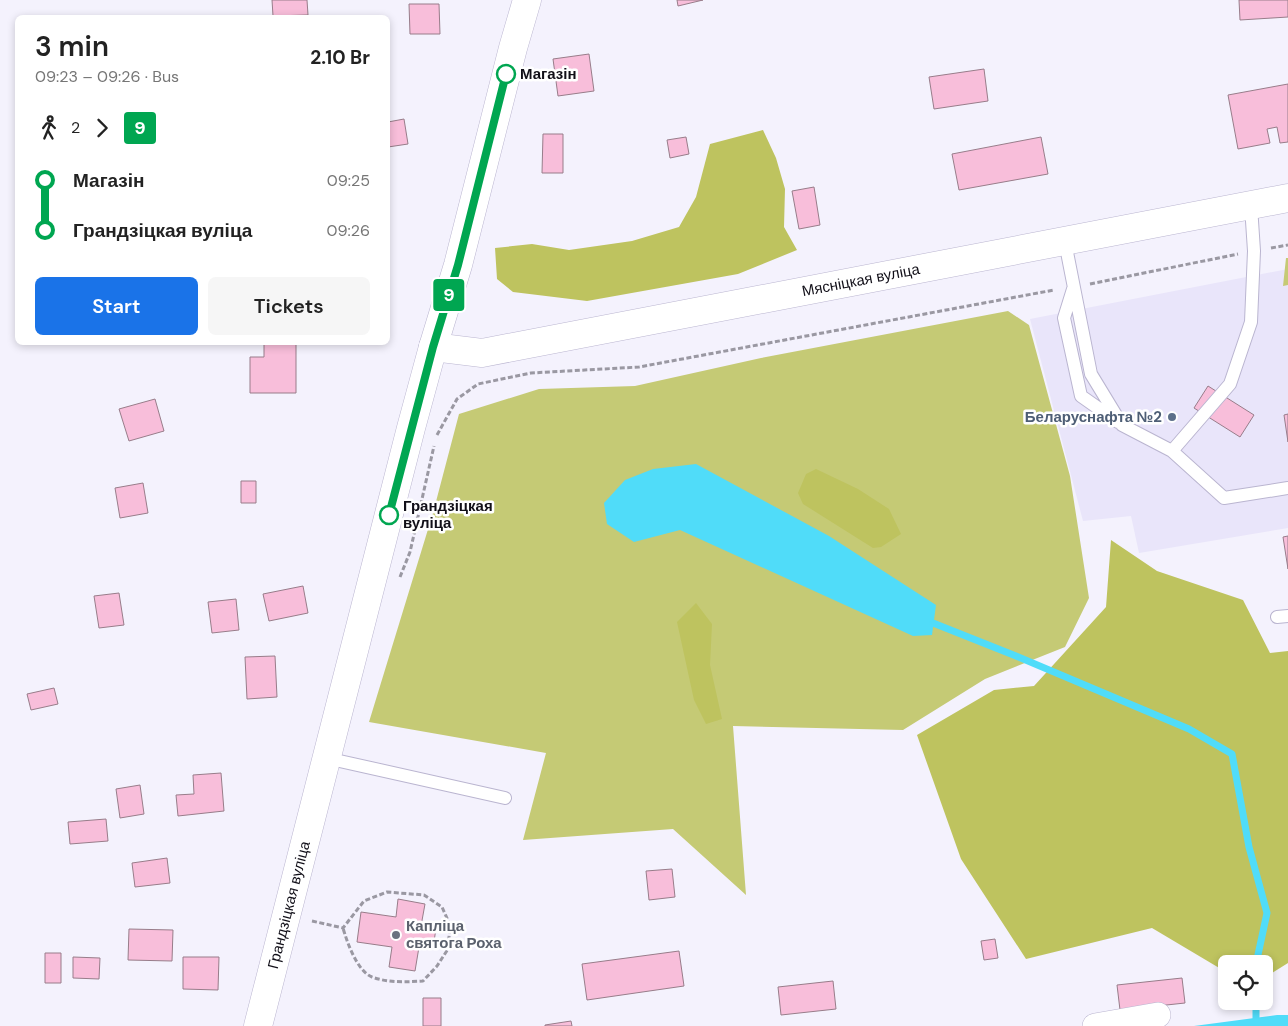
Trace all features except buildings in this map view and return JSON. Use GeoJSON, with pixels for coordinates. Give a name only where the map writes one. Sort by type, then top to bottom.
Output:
{"type":"FeatureCollection","features":[{"type":"Feature","properties":{"kind":"main road","name":"Грандзіцкая вуліца"},"geometry":{"type":"LineString","coordinates":[[258,1026],[433,347],[458,265],[527,0]]}},
{"type":"Feature","properties":{"kind":"main road","name":"Мясніцкая вуліца"},"geometry":{"type":"LineString","coordinates":[[433,347],[482,353],[1288,198]]}},
{"type":"Feature","properties":{"kind":"street"},"geometry":{"type":"LineString","coordinates":[[1094,1026],[1158,1015]]}},
{"type":"Feature","properties":{"kind":"lane"},"geometry":{"type":"LineString","coordinates":[[1172,450],[1230,384],[1251,322],[1254,251],[1251,206]]}},
{"type":"Feature","properties":{"kind":"lane"},"geometry":{"type":"LineString","coordinates":[[1065,242],[1091,374],[1122,425]]}},
{"type":"Feature","properties":{"kind":"lane"},"geometry":{"type":"LineString","coordinates":[[1074,287],[1064,318],[1081,396],[1122,425],[1172,450],[1224,498],[1288,488]]}},
{"type":"Feature","properties":{"kind":"lane"},"geometry":{"type":"LineString","coordinates":[[326,758],[506,798]]}},
{"type":"Feature","properties":{"kind":"path"},"geometry":{"type":"LineString","coordinates":[[400,579],[410,552],[437,434],[457,399],[478,384],[531,373],[639,367],[1074,287],[1288,245]]}},
{"type":"Feature","properties":{"kind":"path"},"geometry":{"type":"LineString","coordinates":[[387,892],[424,895],[442,907],[450,925],[448,949],[437,966],[423,981],[401,982],[371,977],[357,962],[348,947],[343,928],[364,901],[387,892]]}},
{"type":"Feature","properties":{"kind":"path"},"geometry":{"type":"LineString","coordinates":[[310,929],[312,921],[343,928]]}},
{"type":"Feature","properties":{"kind":"shaded area","name":"Беларуснафта №2"},"geometry":{"type":"Polygon","coordinates":[[[1288,269],[1288,528],[1139,553],[1131,516],[1083,521],[1030,319],[1288,269]]]}},
{"type":"Feature","properties":{"kind":"green space"},"geometry":{"type":"Polygon","coordinates":[[[763,130],[776,158],[785,189],[784,227],[797,250],[738,274],[587,301],[513,292],[497,279],[495,248],[532,244],[569,250],[632,241],[679,227],[696,197],[710,144],[763,130]]]}},
{"type":"Feature","properties":{"kind":"green space"},"geometry":{"type":"Polygon","coordinates":[[[1286,258],[1288,258],[1288,285],[1283,286],[1286,258]]]}},
{"type":"Feature","properties":{"kind":"green space"},"geometry":{"type":"Polygon","coordinates":[[[1008,311],[1029,325],[1070,476],[1089,598],[1065,647],[985,679],[903,730],[733,726],[746,895],[673,829],[523,840],[546,753],[369,722],[433,513],[459,414],[539,389],[635,386],[761,358],[1008,311]]]}},
{"type":"Feature","properties":{"kind":"green space"},"geometry":{"type":"Polygon","coordinates":[[[816,469],[858,489],[889,509],[901,534],[881,547],[873,548],[803,504],[798,493],[806,474],[816,469]]]}},
{"type":"Feature","properties":{"kind":"green space"},"geometry":{"type":"Polygon","coordinates":[[[1111,540],[1157,571],[1243,600],[1270,653],[1288,651],[1288,963],[1273,972],[1273,955],[1218,955],[1218,967],[1152,928],[1026,959],[961,859],[917,735],[994,690],[1034,686],[1106,607],[1111,540]]]}},
{"type":"Feature","properties":{"kind":"green space"},"geometry":{"type":"Polygon","coordinates":[[[696,603],[712,624],[710,665],[722,719],[706,724],[694,700],[677,622],[696,603]]]}},
{"type":"Feature","properties":{"kind":"water"},"geometry":{"type":"Polygon","coordinates":[[[696,464],[829,536],[936,605],[932,635],[913,636],[680,530],[634,542],[607,524],[604,503],[625,480],[653,469],[696,464]]]}},
{"type":"Feature","properties":{"kind":"water"},"geometry":{"type":"Polygon","coordinates":[[[1288,1015],[1288,1026],[1194,1026],[1288,1015]]]}},
{"type":"Feature","properties":{"kind":"waterway"},"geometry":{"type":"LineString","coordinates":[[933,623],[1189,729],[1232,754],[1249,847],[1267,913],[1258,955]]}},
{"type":"Feature","properties":{"kind":"waterway"},"geometry":{"type":"LineString","coordinates":[[1256,1010],[1256,1018]]}},
{"type":"Feature","properties":{"kind":"bus line","name":"9"},"geometry":{"type":"LineString","coordinates":[[389,515],[433,347],[458,265],[506,74]]}},
{"type":"Feature","properties":{"kind":"place","name":"Магазін"},"geometry":{"type":"Point","coordinates":[506,74]}},
{"type":"Feature","properties":{"kind":"place","name":"Беларуснафта №2"},"geometry":{"type":"Point","coordinates":[1172,417]}},
{"type":"Feature","properties":{"kind":"place","name":"Грандзіцкая вуліца"},"geometry":{"type":"Point","coordinates":[389,515]}},
{"type":"Feature","properties":{"kind":"place","name":"Капліца святога Роха"},"geometry":{"type":"Point","coordinates":[396,935]}}]}
